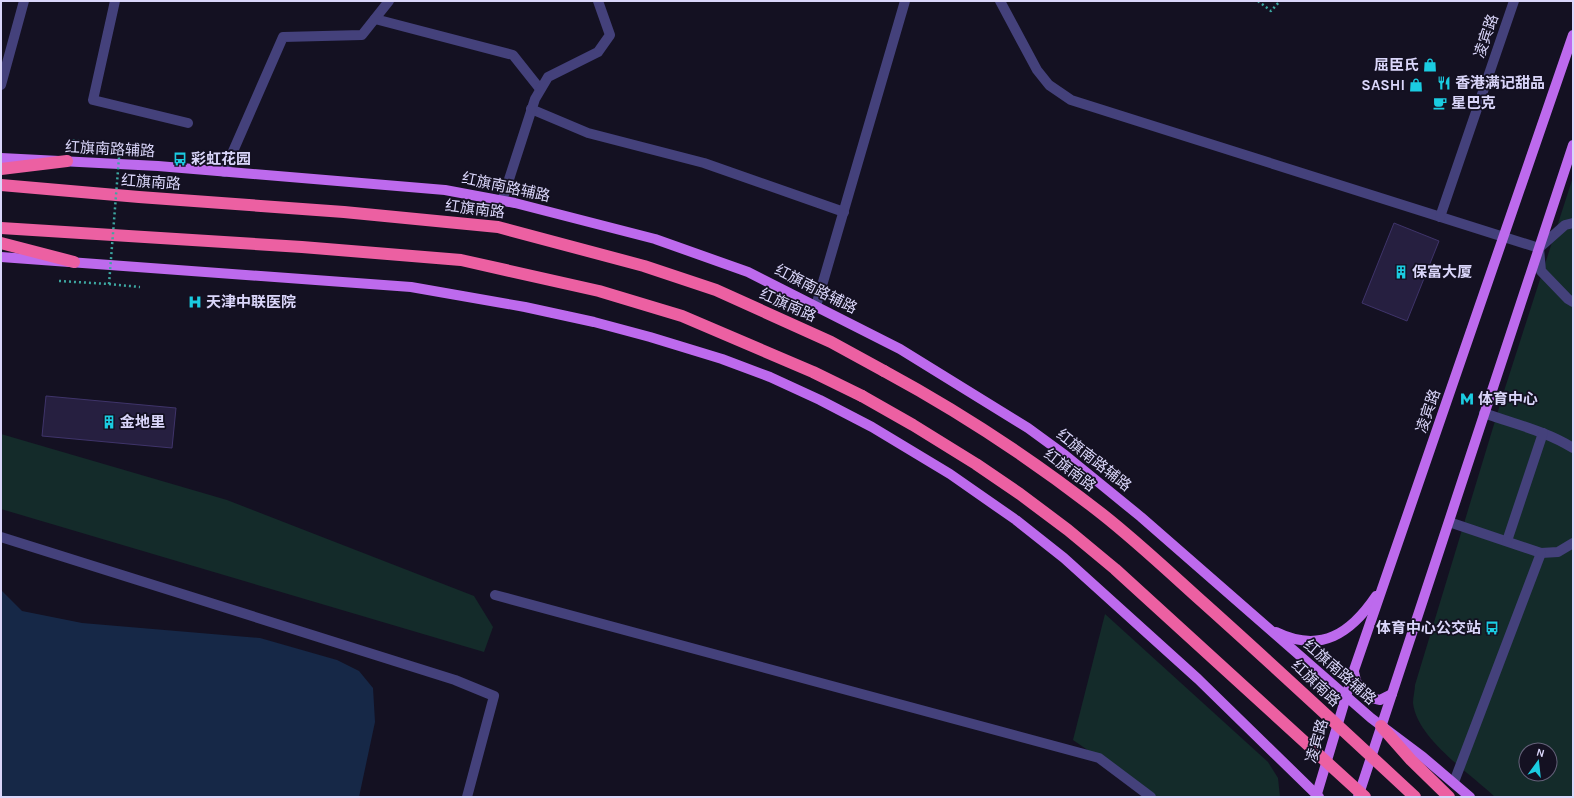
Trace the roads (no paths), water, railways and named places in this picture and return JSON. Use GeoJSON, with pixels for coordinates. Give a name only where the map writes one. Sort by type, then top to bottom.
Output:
{"type":"FeatureCollection","features":[{"type":"Feature","properties":{"kind":"highway"},"geometry":{"type":"LineString","coordinates":[[1,169],[67,161]]}},
{"type":"Feature","properties":{"kind":"highway","name":"红旗南路"},"geometry":{"type":"LineString","coordinates":[[1,185],[139,198],[344,212],[498,227],[644,266],[716,290],[831,342],[884,370],[930,396],[1033,462],[1103,515],[1256,650],[1415,797]]}},
{"type":"Feature","properties":{"kind":"highway"},"geometry":{"type":"LineString","coordinates":[[1,228],[302,247],[461,260],[599,291],[682,316],[813,372],[862,396],[913,424],[1020,494],[1068,530],[1115,569],[1365,797]]}},
{"type":"Feature","properties":{"kind":"highway"},"geometry":{"type":"LineString","coordinates":[[1,242],[74,262]]}},
{"type":"Feature","properties":{"kind":"highway"},"geometry":{"type":"LineString","coordinates":[[1381,726],[1411,760],[1449,797]]}},
{"type":"Feature","properties":{"kind":"main road","name":"凌宾路"},"geometry":{"type":"LineString","coordinates":[[1318,796],[1354,670],[1573,36]]}},
{"type":"Feature","properties":{"kind":"main road"},"geometry":{"type":"LineString","coordinates":[[1358,797],[1573,145]]}},
{"type":"Feature","properties":{"kind":"main road","name":"红旗南路辅路"},"geometry":{"type":"LineString","coordinates":[[1,158],[224,172],[445,190],[502,201],[655,239],[748,272],[900,349],[1015,420],[1059,451],[1142,517],[1346,697],[1454,782],[1470,797]]}},
{"type":"Feature","properties":{"kind":"main road"},"geometry":{"type":"LineString","coordinates":[[1,257],[411,287],[525,307],[594,322],[714,357],[770,377],[820,400],[872,427],[950,474],[1016,520],[1064,558],[1198,679],[1318,796]]}},
{"type":"Feature","properties":{"kind":"main road"},"geometry":{"type":"LineString","coordinates":[[1267,628],[1281,635],[1295,639],[1321,641],[1332,638],[1358,620],[1383,584]]}},
{"type":"Feature","properties":{"kind":"main road"},"geometry":{"type":"LineString","coordinates":[[1354,670],[1357,686],[1364,696],[1380,700],[1392,694]]}},
{"type":"Feature","properties":{"kind":"street"},"geometry":{"type":"LineString","coordinates":[[1,85],[24,1]]}},
{"type":"Feature","properties":{"kind":"street"},"geometry":{"type":"LineString","coordinates":[[115,1],[93,100],[188,122]]}},
{"type":"Feature","properties":{"kind":"street"},"geometry":{"type":"LineString","coordinates":[[224,172],[283,37],[362,35],[389,1]]}},
{"type":"Feature","properties":{"kind":"street"},"geometry":{"type":"LineString","coordinates":[[502,201],[534,99],[540,89],[548,77],[598,52],[610,35],[598,1]]}},
{"type":"Feature","properties":{"kind":"street"},"geometry":{"type":"LineString","coordinates":[[816,306],[905,1]]}},
{"type":"Feature","properties":{"kind":"street"},"geometry":{"type":"LineString","coordinates":[[1000,1],[1038,70],[1049,84],[1071,100],[1539,248]]}},
{"type":"Feature","properties":{"kind":"street","name":"凌宾路"},"geometry":{"type":"LineString","coordinates":[[1440,217],[1514,1]]}},
{"type":"Feature","properties":{"kind":"street"},"geometry":{"type":"LineString","coordinates":[[375,19],[513,55],[540,89]]}},
{"type":"Feature","properties":{"kind":"street"},"geometry":{"type":"LineString","coordinates":[[531,108],[588,133],[704,163],[844,212]]}},
{"type":"Feature","properties":{"kind":"street"},"geometry":{"type":"LineString","coordinates":[[1539,248],[1565,225],[1573,223]]}},
{"type":"Feature","properties":{"kind":"street"},"geometry":{"type":"LineString","coordinates":[[1539,248],[1541,271],[1570,301]]}},
{"type":"Feature","properties":{"kind":"street"},"geometry":{"type":"LineString","coordinates":[[1484,414],[1543,433],[1573,448]]}},
{"type":"Feature","properties":{"kind":"street"},"geometry":{"type":"LineString","coordinates":[[1507,541],[1543,433]]}},
{"type":"Feature","properties":{"kind":"street"},"geometry":{"type":"LineString","coordinates":[[1449,522],[1541,552],[1558,552],[1573,543]]}},
{"type":"Feature","properties":{"kind":"street"},"geometry":{"type":"LineString","coordinates":[[1,537],[455,680],[494,696],[467,797]]}},
{"type":"Feature","properties":{"kind":"street"},"geometry":{"type":"LineString","coordinates":[[1454,782],[1541,552]]}},
{"type":"Feature","properties":{"kind":"street"},"geometry":{"type":"LineString","coordinates":[[495,595],[1099,758],[1151,797]]}},
{"type":"Feature","properties":{"kind":"water"},"geometry":{"type":"Polygon","coordinates":[[[1,590],[22,611],[82,623],[260,638],[337,660],[359,671],[373,688],[375,722],[359,797],[1,797],[1,590]]]}},
{"type":"Feature","properties":{"kind":"place","name":"屈臣氏"},"geometry":{"type":"Point","coordinates":[1430,65]}},
{"type":"Feature","properties":{"kind":"place","name":"香港满记甜品"},"geometry":{"type":"Point","coordinates":[1444,83]}},
{"type":"Feature","properties":{"kind":"place","name":"SASHI"},"geometry":{"type":"Point","coordinates":[1416,85]}},
{"type":"Feature","properties":{"kind":"place","name":"星巴克"},"geometry":{"type":"Point","coordinates":[1440,103]}},
{"type":"Feature","properties":{"kind":"place","name":"彩虹花园"},"geometry":{"type":"Point","coordinates":[180,159]}},
{"type":"Feature","properties":{"kind":"place","name":"保富大厦"},"geometry":{"type":"Point","coordinates":[1401,272]}},
{"type":"Feature","properties":{"kind":"place","name":"天津中联医院"},"geometry":{"type":"Point","coordinates":[195,302]}},
{"type":"Feature","properties":{"kind":"place","name":"体育中心"},"geometry":{"type":"Point","coordinates":[1467,399]}},
{"type":"Feature","properties":{"kind":"place","name":"金地里"},"geometry":{"type":"Point","coordinates":[109,422]}},
{"type":"Feature","properties":{"kind":"place","name":"体育中心公交站"},"geometry":{"type":"Point","coordinates":[1492,628]}}]}
